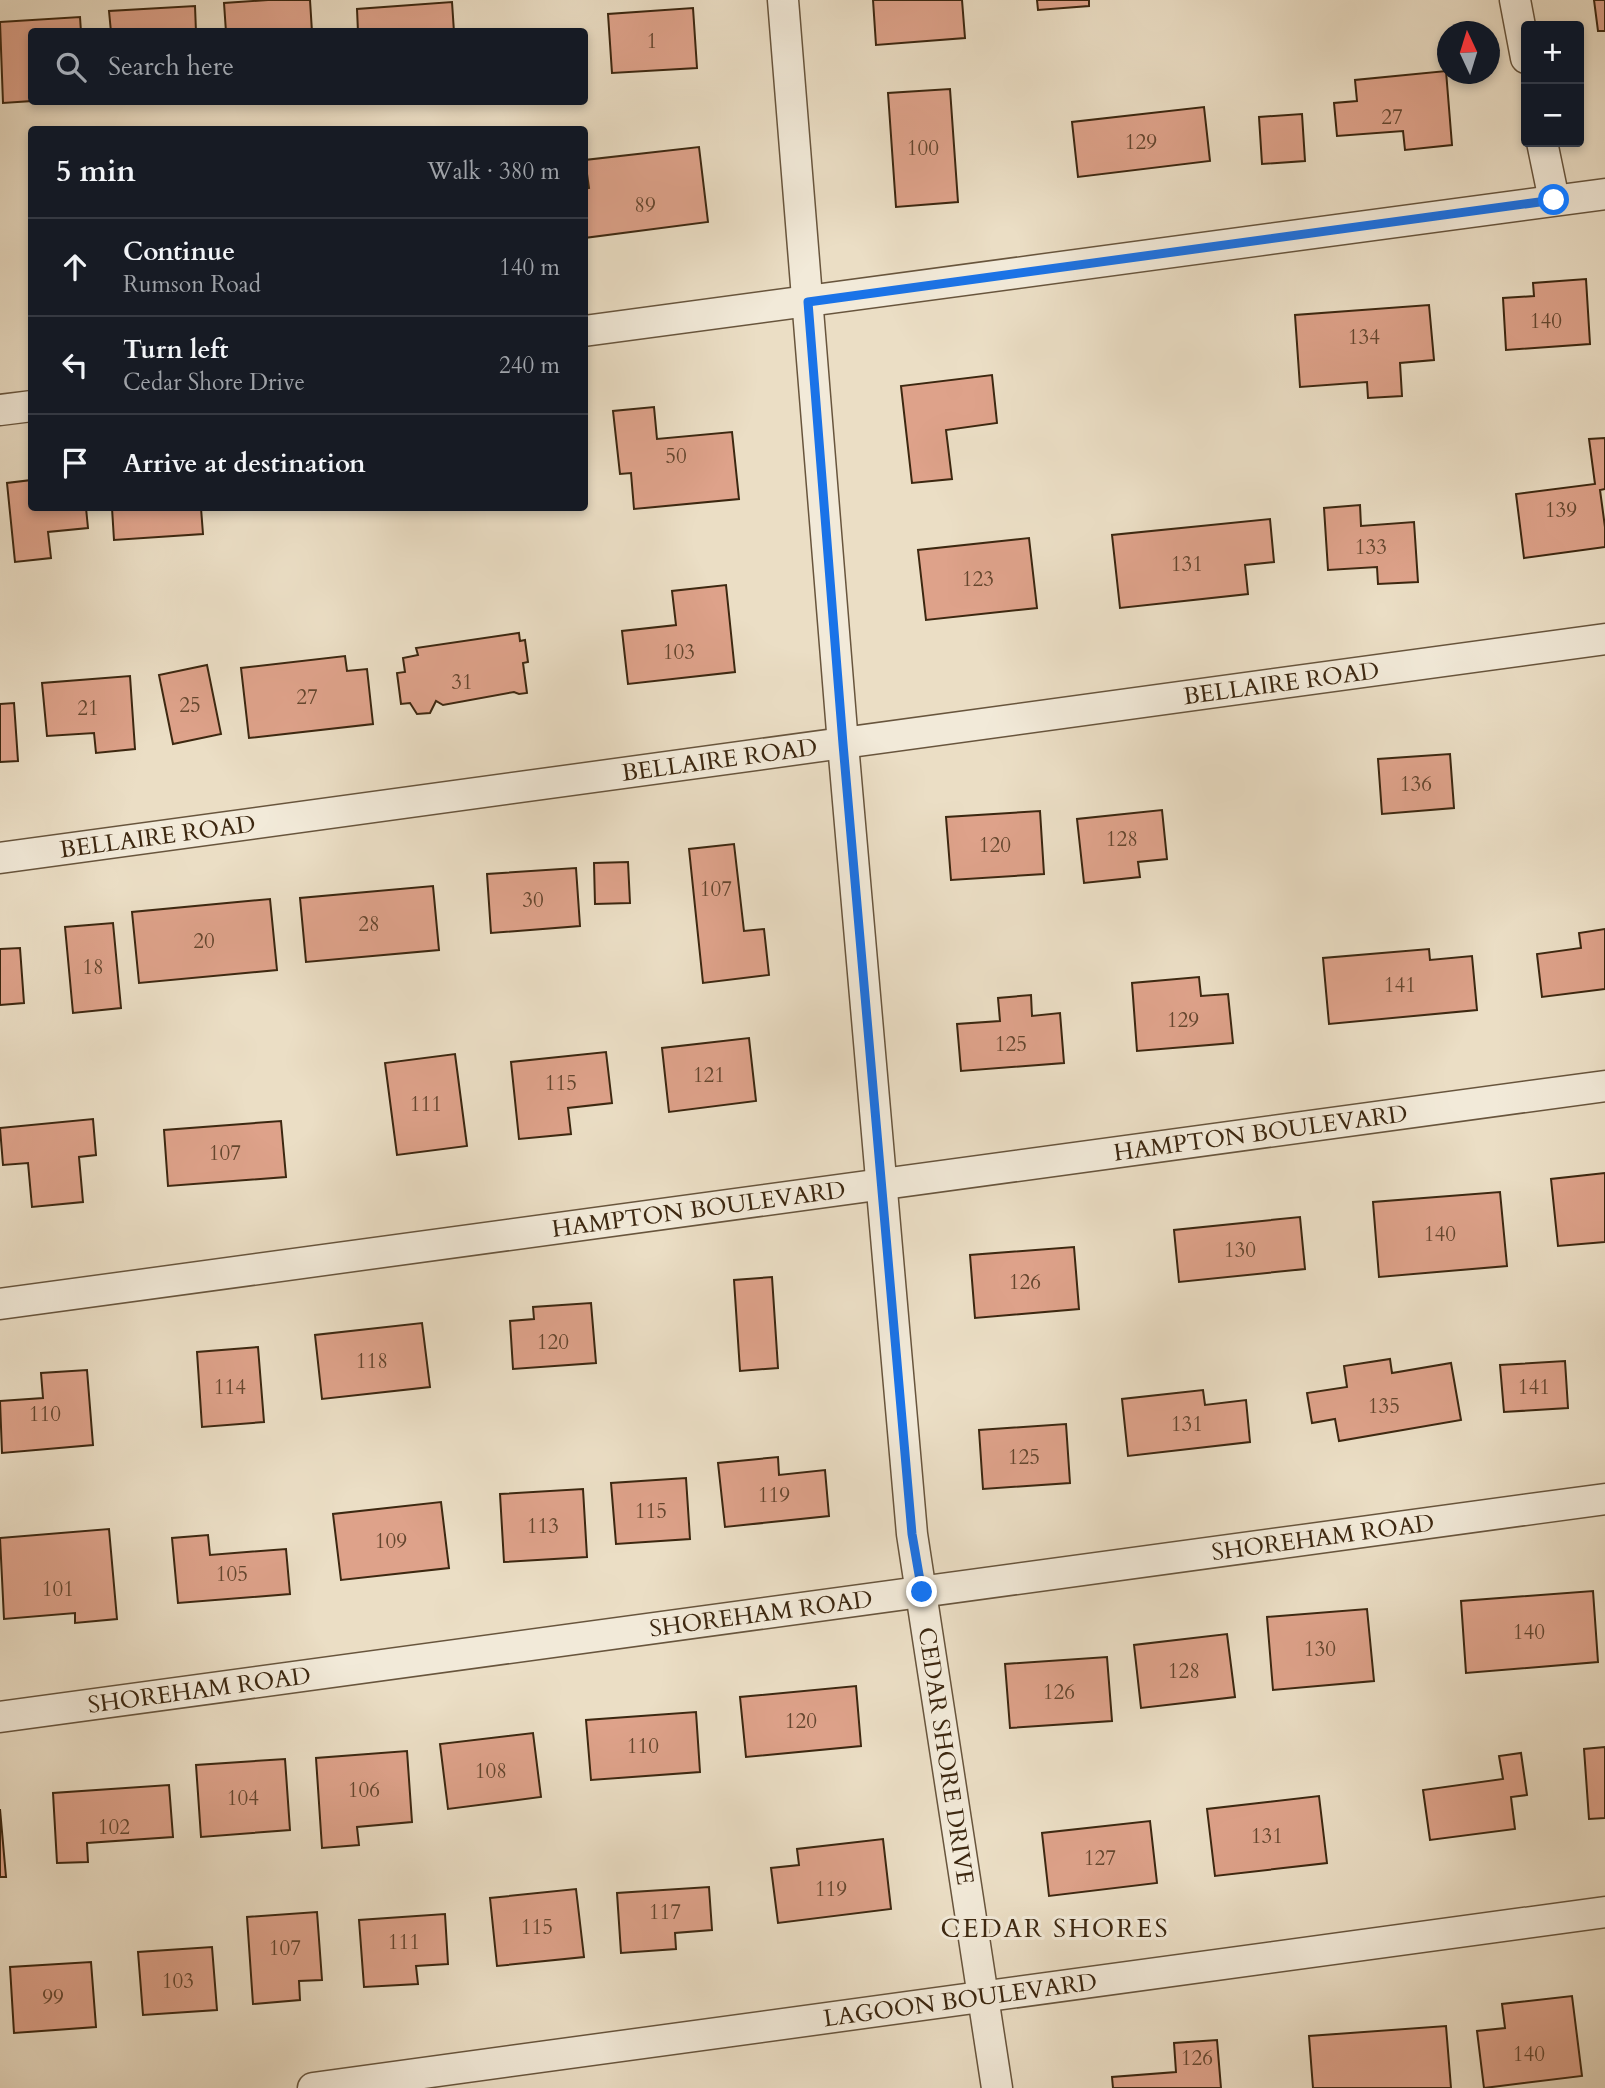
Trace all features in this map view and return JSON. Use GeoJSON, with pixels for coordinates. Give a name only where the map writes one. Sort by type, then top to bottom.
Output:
{"type":"FeatureCollection","features":[{"type":"Feature","properties":{"kind":"street","name":"CEDAR SHORE DRIVE"},"geometry":{"type":"LineString","coordinates":[[783,0],[843,744],[912,1534],[997,2088]]}},
{"type":"Feature","properties":{"kind":"street"},"geometry":{"type":"LineString","coordinates":[[1515,0],[1521,32]]}},
{"type":"Feature","properties":{"kind":"street"},"geometry":{"type":"LineString","coordinates":[[1543,147],[1554,200]]}},
{"type":"Feature","properties":{"kind":"street"},"geometry":{"type":"LineString","coordinates":[[588,330],[1605,194]]}},
{"type":"Feature","properties":{"kind":"street"},"geometry":{"type":"LineString","coordinates":[[0,410],[28,406]]}},
{"type":"Feature","properties":{"kind":"street","name":"BELLAIRE ROAD"},"geometry":{"type":"LineString","coordinates":[[0,858],[1605,639]]}},
{"type":"Feature","properties":{"kind":"street","name":"HAMPTON BOULEVARD"},"geometry":{"type":"LineString","coordinates":[[0,1304],[1605,1086]]}},
{"type":"Feature","properties":{"kind":"street","name":"SHOREHAM ROAD"},"geometry":{"type":"LineString","coordinates":[[0,1717],[1605,1499]]}},
{"type":"Feature","properties":{"kind":"street","name":"LAGOON BOULEVARD"},"geometry":{"type":"LineString","coordinates":[[313,2088],[1605,1912]]}},
{"type":"Feature","properties":{"kind":"building"},"geometry":{"type":"Polygon","coordinates":[[[310,0],[312,28],[226,28],[224,3],[310,0]]]}},
{"type":"Feature","properties":{"kind":"building"},"geometry":{"type":"Polygon","coordinates":[[[873,0],[962,0],[965,38],[876,45],[873,0]]]}},
{"type":"Feature","properties":{"kind":"building"},"geometry":{"type":"Polygon","coordinates":[[[1037,0],[1089,0],[1089,6],[1038,10],[1037,0]]]}},
{"type":"Feature","properties":{"kind":"building"},"geometry":{"type":"Polygon","coordinates":[[[1594,0],[1605,0],[1605,31],[1598,31],[1594,0]]]}},
{"type":"Feature","properties":{"kind":"building"},"geometry":{"type":"Polygon","coordinates":[[[452,2],[454,28],[358,28],[357,9],[452,2]]]}},
{"type":"Feature","properties":{"kind":"building"},"geometry":{"type":"Polygon","coordinates":[[[195,6],[196,28],[111,28],[109,11],[195,6]]]}},
{"type":"Feature","properties":{"kind":"building"},"geometry":{"type":"Polygon","coordinates":[[[693,8],[697,68],[612,73],[608,14],[693,8]]]}},
{"type":"Feature","properties":{"kind":"building"},"geometry":{"type":"Polygon","coordinates":[[[80,17],[81,28],[28,28],[28,101],[3,103],[0,22],[80,17]]]}},
{"type":"Feature","properties":{"kind":"building"},"geometry":{"type":"Polygon","coordinates":[[[1437,72],[1437,84],[1447,84],[1452,145],[1405,150],[1403,131],[1337,136],[1334,103],[1357,101],[1355,80],[1437,72]]]}},
{"type":"Feature","properties":{"kind":"building"},"geometry":{"type":"Polygon","coordinates":[[[950,89],[958,202],[896,207],[888,93],[950,89]]]}},
{"type":"Feature","properties":{"kind":"building"},"geometry":{"type":"Polygon","coordinates":[[[1204,107],[1210,161],[1078,177],[1072,122],[1204,107]]]}},
{"type":"Feature","properties":{"kind":"building"},"geometry":{"type":"Polygon","coordinates":[[[1302,114],[1305,161],[1262,164],[1259,117],[1302,114]]]}},
{"type":"Feature","properties":{"kind":"building"},"geometry":{"type":"Polygon","coordinates":[[[699,147],[708,222],[588,237],[588,160],[699,147]]]}},
{"type":"Feature","properties":{"kind":"building"},"geometry":{"type":"Polygon","coordinates":[[[1586,279],[1590,344],[1506,350],[1503,298],[1534,296],[1533,283],[1586,279]]]}},
{"type":"Feature","properties":{"kind":"building"},"geometry":{"type":"Polygon","coordinates":[[[1429,305],[1434,360],[1400,363],[1402,396],[1368,398],[1367,382],[1300,387],[1295,315],[1429,305]]]}},
{"type":"Feature","properties":{"kind":"building"},"geometry":{"type":"Polygon","coordinates":[[[992,375],[997,423],[946,430],[952,479],[912,483],[901,386],[992,375]]]}},
{"type":"Feature","properties":{"kind":"building"},"geometry":{"type":"Polygon","coordinates":[[[654,407],[657,439],[732,432],[739,499],[634,509],[631,473],[620,474],[613,411],[654,407]]]}},
{"type":"Feature","properties":{"kind":"building"},"geometry":{"type":"Polygon","coordinates":[[[1605,438],[1605,489],[1600,490],[1605,547],[1524,558],[1516,494],[1595,484],[1589,439],[1605,438]]]}},
{"type":"Feature","properties":{"kind":"building"},"geometry":{"type":"Polygon","coordinates":[[[28,480],[28,511],[86,511],[88,528],[48,532],[51,558],[15,562],[7,483],[28,480]]]}},
{"type":"Feature","properties":{"kind":"building"},"geometry":{"type":"Polygon","coordinates":[[[1360,505],[1361,526],[1414,522],[1418,582],[1378,584],[1377,567],[1328,570],[1324,508],[1360,505]]]}},
{"type":"Feature","properties":{"kind":"building"},"geometry":{"type":"Polygon","coordinates":[[[112,511],[201,511],[203,534],[114,540],[112,511]]]}},
{"type":"Feature","properties":{"kind":"building"},"geometry":{"type":"Polygon","coordinates":[[[1270,519],[1274,562],[1245,565],[1248,594],[1120,608],[1112,535],[1270,519]]]}},
{"type":"Feature","properties":{"kind":"building"},"geometry":{"type":"Polygon","coordinates":[[[1029,538],[1037,608],[926,620],[918,550],[1029,538]]]}},
{"type":"Feature","properties":{"kind":"building"},"geometry":{"type":"Polygon","coordinates":[[[726,585],[735,672],[628,684],[622,631],[676,625],[672,591],[726,585]]]}},
{"type":"Feature","properties":{"kind":"building"},"geometry":{"type":"Polygon","coordinates":[[[519,633],[520,641],[525,640],[528,662],[523,663],[527,693],[514,692],[443,705],[436,701],[430,713],[417,714],[410,703],[401,704],[397,673],[405,672],[403,658],[418,655],[416,648],[519,633]]]}},
{"type":"Feature","properties":{"kind":"building"},"geometry":{"type":"Polygon","coordinates":[[[345,656],[347,671],[367,669],[373,724],[249,738],[241,668],[345,656]]]}},
{"type":"Feature","properties":{"kind":"building"},"geometry":{"type":"Polygon","coordinates":[[[207,665],[221,734],[173,744],[159,675],[207,665]]]}},
{"type":"Feature","properties":{"kind":"building"},"geometry":{"type":"Polygon","coordinates":[[[130,676],[135,749],[96,753],[94,733],[47,736],[42,683],[130,676]]]}},
{"type":"Feature","properties":{"kind":"building"},"geometry":{"type":"Polygon","coordinates":[[[14,703],[18,761],[0,762],[0,704],[14,703]]]}},
{"type":"Feature","properties":{"kind":"building"},"geometry":{"type":"Polygon","coordinates":[[[1450,754],[1454,808],[1382,814],[1378,759],[1450,754]]]}},
{"type":"Feature","properties":{"kind":"building"},"geometry":{"type":"Polygon","coordinates":[[[1162,810],[1167,859],[1138,862],[1140,877],[1084,883],[1077,819],[1162,810]]]}},
{"type":"Feature","properties":{"kind":"building"},"geometry":{"type":"Polygon","coordinates":[[[1040,811],[1044,874],[951,880],[946,817],[1040,811]]]}},
{"type":"Feature","properties":{"kind":"building"},"geometry":{"type":"Polygon","coordinates":[[[734,844],[744,931],[764,929],[769,975],[703,983],[689,849],[734,844]]]}},
{"type":"Feature","properties":{"kind":"building"},"geometry":{"type":"Polygon","coordinates":[[[628,862],[630,903],[595,904],[594,863],[628,862]]]}},
{"type":"Feature","properties":{"kind":"building"},"geometry":{"type":"Polygon","coordinates":[[[576,868],[580,926],[491,933],[487,874],[576,868]]]}},
{"type":"Feature","properties":{"kind":"building"},"geometry":{"type":"Polygon","coordinates":[[[433,886],[439,950],[306,962],[300,898],[433,886]]]}},
{"type":"Feature","properties":{"kind":"building"},"geometry":{"type":"Polygon","coordinates":[[[270,899],[277,970],[139,983],[132,912],[270,899]]]}},
{"type":"Feature","properties":{"kind":"building"},"geometry":{"type":"Polygon","coordinates":[[[113,923],[121,1008],[73,1013],[65,927],[113,923]]]}},
{"type":"Feature","properties":{"kind":"building"},"geometry":{"type":"Polygon","coordinates":[[[1605,929],[1605,989],[1542,997],[1537,954],[1581,948],[1579,933],[1605,929]]]}},
{"type":"Feature","properties":{"kind":"building"},"geometry":{"type":"Polygon","coordinates":[[[20,948],[24,1003],[0,1005],[0,949],[20,948]]]}},
{"type":"Feature","properties":{"kind":"building"},"geometry":{"type":"Polygon","coordinates":[[[1429,949],[1430,960],[1472,956],[1477,1010],[1329,1024],[1323,958],[1429,949]]]}},
{"type":"Feature","properties":{"kind":"building"},"geometry":{"type":"Polygon","coordinates":[[[1199,977],[1201,996],[1228,994],[1233,1043],[1137,1051],[1132,983],[1199,977]]]}},
{"type":"Feature","properties":{"kind":"building"},"geometry":{"type":"Polygon","coordinates":[[[1031,995],[1032,1016],[1060,1013],[1064,1063],[961,1071],[957,1024],[1000,1021],[998,998],[1031,995]]]}},
{"type":"Feature","properties":{"kind":"building"},"geometry":{"type":"Polygon","coordinates":[[[749,1038],[756,1101],[669,1112],[662,1048],[749,1038]]]}},
{"type":"Feature","properties":{"kind":"building"},"geometry":{"type":"Polygon","coordinates":[[[606,1052],[612,1103],[568,1108],[571,1134],[519,1139],[511,1062],[606,1052]]]}},
{"type":"Feature","properties":{"kind":"building"},"geometry":{"type":"Polygon","coordinates":[[[455,1054],[467,1146],[397,1155],[385,1063],[455,1054]]]}},
{"type":"Feature","properties":{"kind":"building"},"geometry":{"type":"Polygon","coordinates":[[[93,1119],[96,1155],[79,1157],[83,1202],[32,1207],[28,1163],[3,1165],[0,1128],[93,1119]]]}},
{"type":"Feature","properties":{"kind":"building"},"geometry":{"type":"Polygon","coordinates":[[[281,1121],[286,1177],[168,1186],[164,1130],[281,1121]]]}},
{"type":"Feature","properties":{"kind":"building"},"geometry":{"type":"Polygon","coordinates":[[[1605,1173],[1605,1242],[1558,1246],[1551,1179],[1605,1173]]]}},
{"type":"Feature","properties":{"kind":"building"},"geometry":{"type":"Polygon","coordinates":[[[1500,1192],[1507,1266],[1379,1277],[1373,1202],[1500,1192]]]}},
{"type":"Feature","properties":{"kind":"building"},"geometry":{"type":"Polygon","coordinates":[[[1300,1217],[1305,1269],[1179,1282],[1174,1230],[1300,1217]]]}},
{"type":"Feature","properties":{"kind":"building"},"geometry":{"type":"Polygon","coordinates":[[[1074,1247],[1079,1309],[975,1318],[970,1255],[1074,1247]]]}},
{"type":"Feature","properties":{"kind":"building"},"geometry":{"type":"Polygon","coordinates":[[[772,1277],[778,1368],[740,1371],[734,1280],[772,1277]]]}},
{"type":"Feature","properties":{"kind":"building"},"geometry":{"type":"Polygon","coordinates":[[[591,1303],[596,1363],[513,1369],[510,1321],[534,1319],[533,1307],[591,1303]]]}},
{"type":"Feature","properties":{"kind":"building"},"geometry":{"type":"Polygon","coordinates":[[[422,1323],[430,1387],[322,1399],[315,1335],[422,1323]]]}},
{"type":"Feature","properties":{"kind":"building"},"geometry":{"type":"Polygon","coordinates":[[[258,1347],[264,1422],[202,1427],[197,1352],[258,1347]]]}},
{"type":"Feature","properties":{"kind":"building"},"geometry":{"type":"Polygon","coordinates":[[[1390,1359],[1392,1373],[1451,1363],[1461,1420],[1339,1441],[1335,1419],[1312,1423],[1307,1393],[1347,1387],[1344,1366],[1390,1359]]]}},
{"type":"Feature","properties":{"kind":"building"},"geometry":{"type":"Polygon","coordinates":[[[1565,1361],[1568,1408],[1504,1412],[1500,1365],[1565,1361]]]}},
{"type":"Feature","properties":{"kind":"building"},"geometry":{"type":"Polygon","coordinates":[[[87,1370],[93,1445],[2,1453],[0,1401],[43,1398],[41,1373],[87,1370]]]}},
{"type":"Feature","properties":{"kind":"building"},"geometry":{"type":"Polygon","coordinates":[[[1203,1390],[1205,1405],[1246,1400],[1250,1442],[1128,1456],[1122,1399],[1203,1390]]]}},
{"type":"Feature","properties":{"kind":"building"},"geometry":{"type":"Polygon","coordinates":[[[1066,1424],[1070,1483],[983,1489],[979,1430],[1066,1424]]]}},
{"type":"Feature","properties":{"kind":"building"},"geometry":{"type":"Polygon","coordinates":[[[778,1457],[779,1475],[825,1470],[829,1516],[725,1527],[718,1463],[778,1457]]]}},
{"type":"Feature","properties":{"kind":"building"},"geometry":{"type":"Polygon","coordinates":[[[686,1478],[690,1539],[616,1544],[611,1483],[686,1478]]]}},
{"type":"Feature","properties":{"kind":"building"},"geometry":{"type":"Polygon","coordinates":[[[583,1489],[587,1557],[504,1562],[500,1494],[583,1489]]]}},
{"type":"Feature","properties":{"kind":"building"},"geometry":{"type":"Polygon","coordinates":[[[441,1502],[449,1568],[341,1580],[333,1514],[441,1502]]]}},
{"type":"Feature","properties":{"kind":"building"},"geometry":{"type":"Polygon","coordinates":[[[109,1529],[117,1619],[75,1623],[75,1613],[4,1619],[0,1538],[109,1529]]]}},
{"type":"Feature","properties":{"kind":"building"},"geometry":{"type":"Polygon","coordinates":[[[208,1535],[210,1555],[286,1549],[290,1594],[178,1603],[172,1538],[208,1535]]]}},
{"type":"Feature","properties":{"kind":"building"},"geometry":{"type":"Polygon","coordinates":[[[1593,1591],[1598,1662],[1466,1673],[1461,1601],[1593,1591]]]}},
{"type":"Feature","properties":{"kind":"building"},"geometry":{"type":"Polygon","coordinates":[[[1367,1609],[1374,1681],[1273,1690],[1267,1617],[1367,1609]]]}},
{"type":"Feature","properties":{"kind":"building"},"geometry":{"type":"Polygon","coordinates":[[[1227,1634],[1235,1697],[1141,1708],[1134,1645],[1227,1634]]]}},
{"type":"Feature","properties":{"kind":"building"},"geometry":{"type":"Polygon","coordinates":[[[1107,1657],[1112,1721],[1010,1728],[1005,1664],[1107,1657]]]}},
{"type":"Feature","properties":{"kind":"building"},"geometry":{"type":"Polygon","coordinates":[[[856,1686],[861,1746],[746,1757],[740,1697],[856,1686]]]}},
{"type":"Feature","properties":{"kind":"building"},"geometry":{"type":"Polygon","coordinates":[[[696,1712],[700,1772],[591,1780],[586,1720],[696,1712]]]}},
{"type":"Feature","properties":{"kind":"building"},"geometry":{"type":"Polygon","coordinates":[[[533,1733],[541,1797],[448,1809],[440,1744],[533,1733]]]}},
{"type":"Feature","properties":{"kind":"building"},"geometry":{"type":"Polygon","coordinates":[[[1605,1747],[1605,1818],[1589,1819],[1584,1749],[1605,1747]]]}},
{"type":"Feature","properties":{"kind":"building"},"geometry":{"type":"Polygon","coordinates":[[[407,1751],[412,1822],[357,1827],[359,1845],[322,1848],[316,1758],[407,1751]]]}},
{"type":"Feature","properties":{"kind":"building"},"geometry":{"type":"Polygon","coordinates":[[[1521,1753],[1527,1795],[1511,1797],[1515,1829],[1430,1840],[1423,1790],[1503,1779],[1499,1756],[1521,1753]]]}},
{"type":"Feature","properties":{"kind":"building"},"geometry":{"type":"Polygon","coordinates":[[[285,1759],[290,1830],[201,1837],[196,1765],[285,1759]]]}},
{"type":"Feature","properties":{"kind":"building"},"geometry":{"type":"Polygon","coordinates":[[[169,1785],[173,1837],[87,1843],[88,1862],[57,1863],[53,1793],[169,1785]]]}},
{"type":"Feature","properties":{"kind":"building"},"geometry":{"type":"Polygon","coordinates":[[[1319,1796],[1327,1863],[1215,1876],[1207,1809],[1319,1796]]]}},
{"type":"Feature","properties":{"kind":"building"},"geometry":{"type":"Polygon","coordinates":[[[0,1809],[6,1877],[0,1877],[0,1809]]]}},
{"type":"Feature","properties":{"kind":"building"},"geometry":{"type":"Polygon","coordinates":[[[1150,1821],[1157,1883],[1049,1896],[1042,1833],[1150,1821]]]}},
{"type":"Feature","properties":{"kind":"building"},"geometry":{"type":"Polygon","coordinates":[[[883,1839],[891,1909],[778,1923],[771,1868],[799,1865],[797,1849],[883,1839]]]}},
{"type":"Feature","properties":{"kind":"building"},"geometry":{"type":"Polygon","coordinates":[[[709,1887],[712,1930],[675,1933],[676,1949],[621,1953],[617,1893],[709,1887]]]}},
{"type":"Feature","properties":{"kind":"building"},"geometry":{"type":"Polygon","coordinates":[[[576,1889],[584,1957],[497,1966],[490,1898],[576,1889]]]}},
{"type":"Feature","properties":{"kind":"building"},"geometry":{"type":"Polygon","coordinates":[[[317,1912],[322,1980],[299,1981],[300,2000],[253,2004],[247,1917],[317,1912]]]}},
{"type":"Feature","properties":{"kind":"building"},"geometry":{"type":"Polygon","coordinates":[[[445,1914],[448,1964],[416,1966],[418,1984],[364,1987],[359,1920],[445,1914]]]}},
{"type":"Feature","properties":{"kind":"building"},"geometry":{"type":"Polygon","coordinates":[[[212,1947],[217,2010],[143,2015],[138,1952],[212,1947]]]}},
{"type":"Feature","properties":{"kind":"building"},"geometry":{"type":"Polygon","coordinates":[[[91,1962],[96,2027],[14,2033],[10,1967],[91,1962]]]}},
{"type":"Feature","properties":{"kind":"building"},"geometry":{"type":"Polygon","coordinates":[[[1572,1996],[1582,2076],[1484,2088],[1477,2031],[1505,2028],[1502,2004],[1572,1996]]]}},
{"type":"Feature","properties":{"kind":"building"},"geometry":{"type":"Polygon","coordinates":[[[1446,2026],[1451,2088],[1313,2088],[1309,2036],[1446,2026]]]}},
{"type":"Feature","properties":{"kind":"building"},"geometry":{"type":"Polygon","coordinates":[[[1217,2040],[1221,2088],[1113,2088],[1112,2077],[1176,2072],[1174,2043],[1217,2040]]]}},
{"type":"Feature","properties":{"kind":"district","name":"CEDAR SHORES"},"geometry":{"type":"Point","coordinates":[1055,1928]}},
{"type":"Feature","properties":{"kind":"route"},"geometry":{"type":"LineString","coordinates":[[922,1592],[912,1534],[881,1184],[808,302],[1554,200]]}}]}
